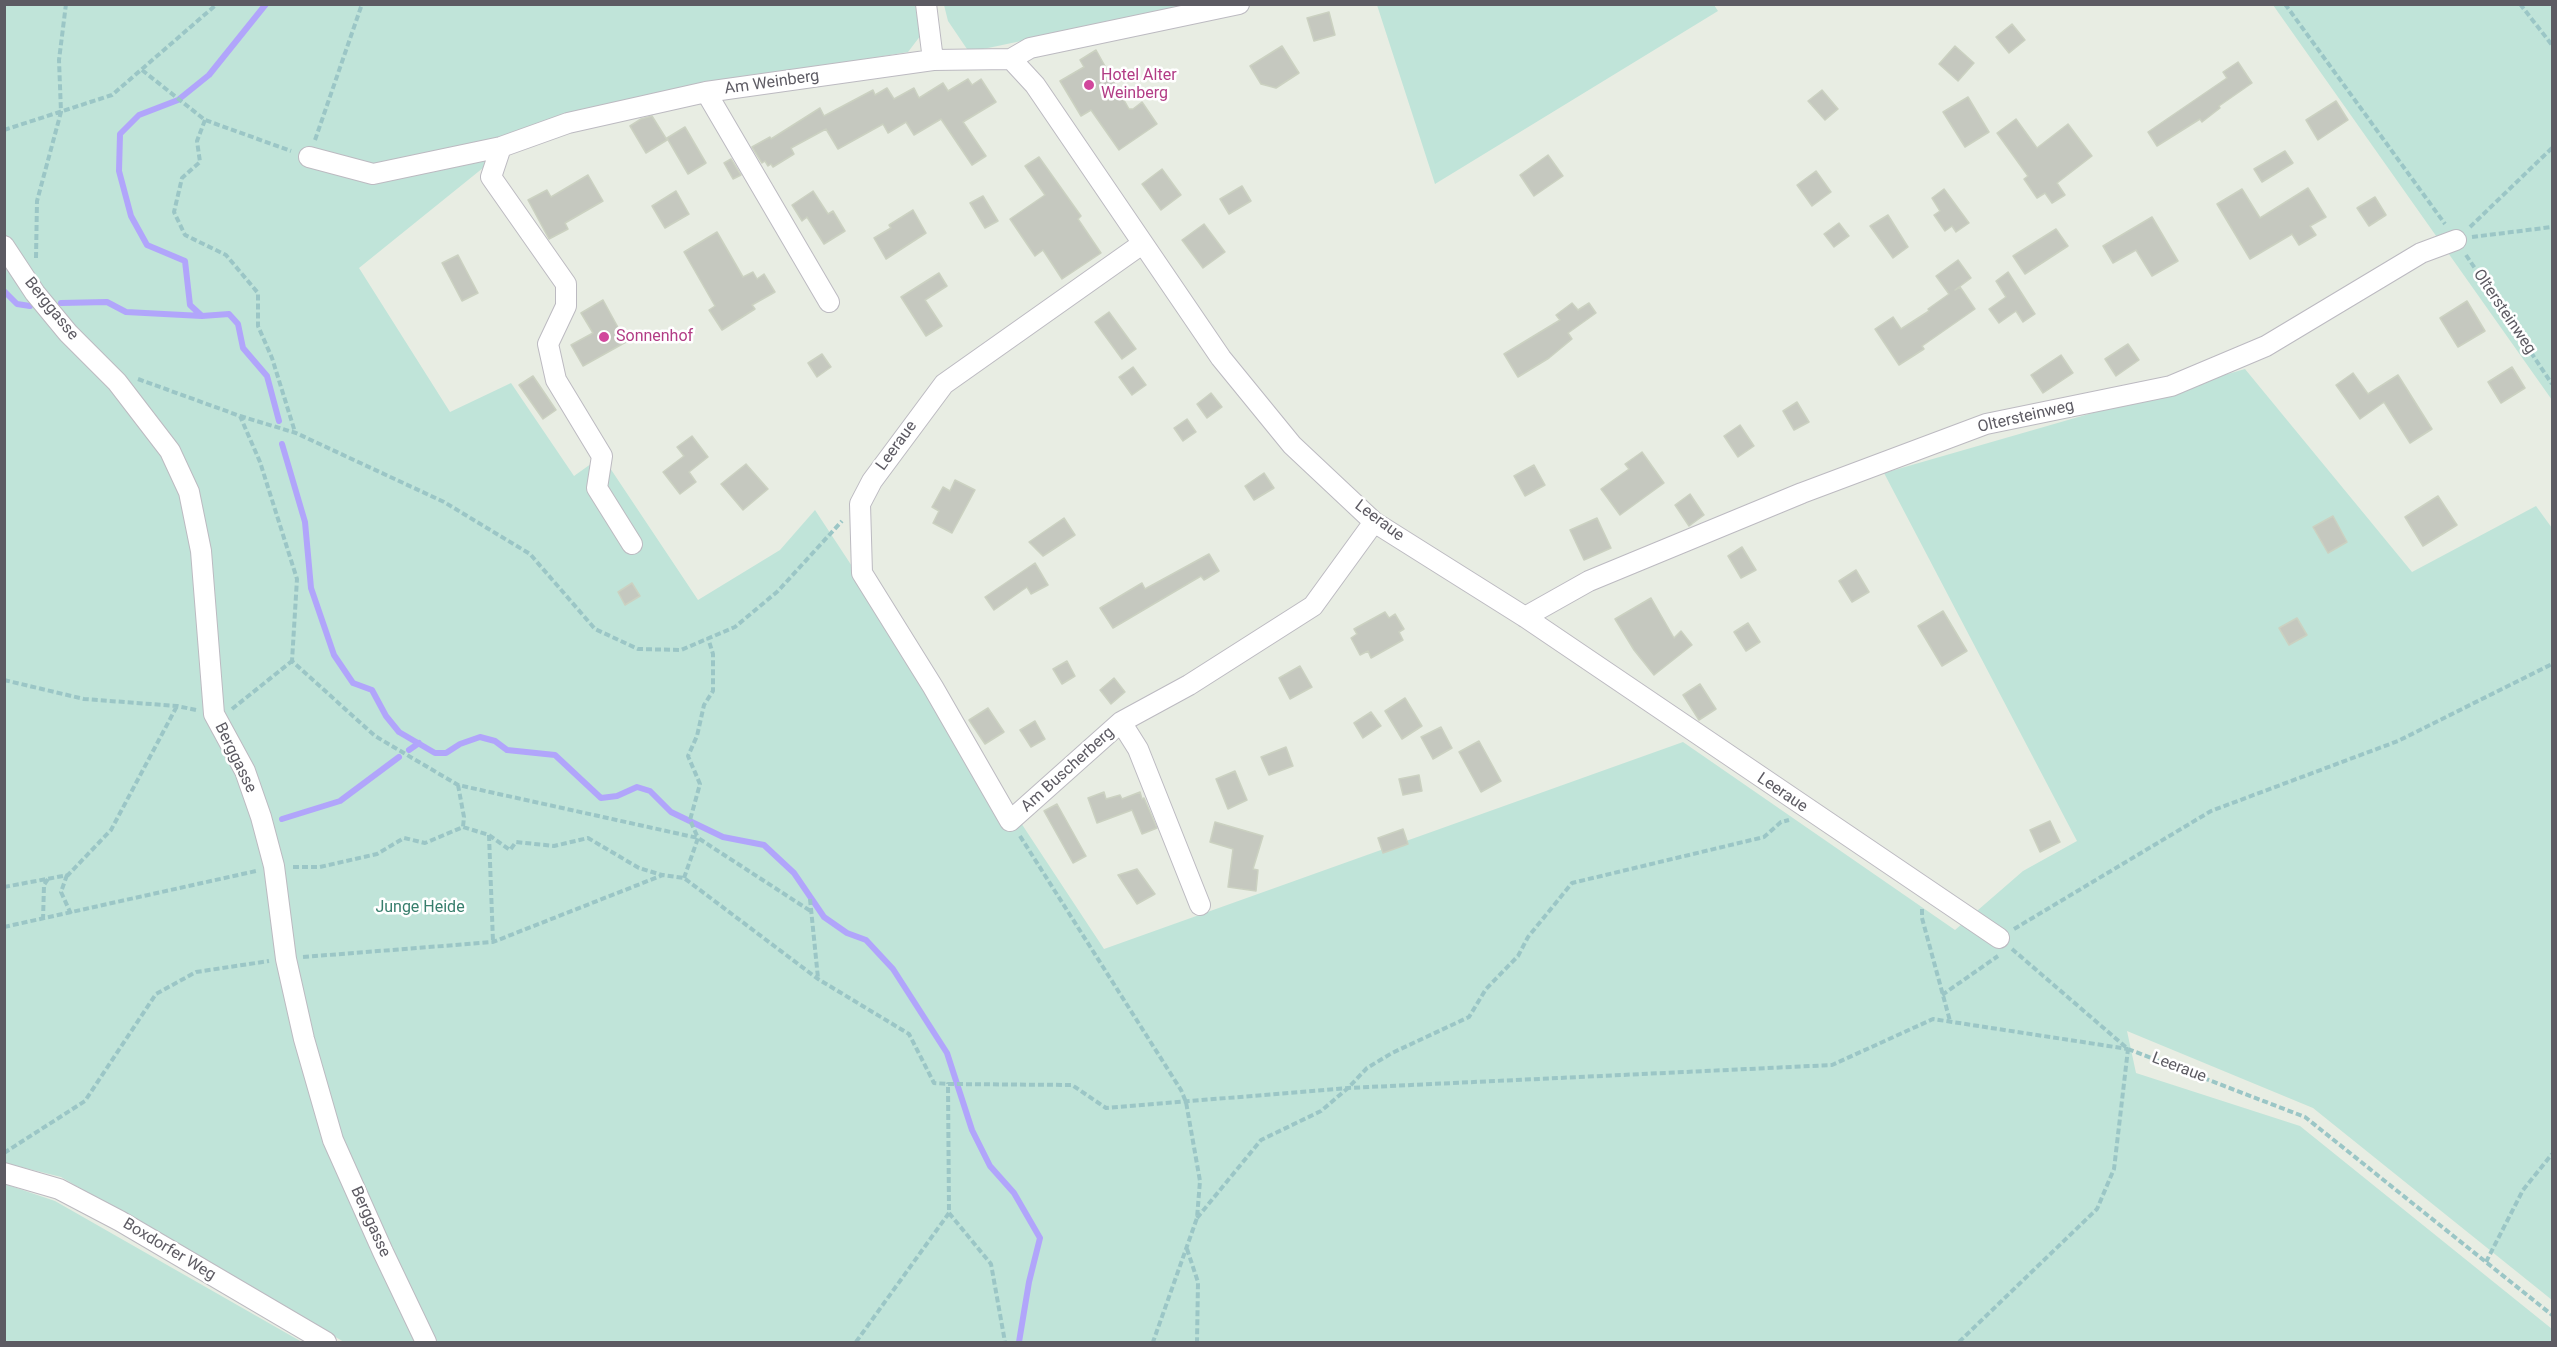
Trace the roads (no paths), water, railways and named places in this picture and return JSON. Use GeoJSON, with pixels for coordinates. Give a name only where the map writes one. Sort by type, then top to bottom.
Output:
{"type":"FeatureCollection","features":[{"type":"Feature","properties":{"kind":"street"},"geometry":{"type":"LineString","coordinates":[[926,4],[933,60]]}},
{"type":"Feature","properties":{"kind":"street","name":"Am Weinberg"},"geometry":{"type":"LineString","coordinates":[[309,157],[373,174],[501,147],[568,123],[706,92],[933,60],[1011,59],[1030,48],[1239,4]]}},
{"type":"Feature","properties":{"kind":"street","name":"Leeraue"},"geometry":{"type":"LineString","coordinates":[[1011,59],[1035,85],[1221,358],[1292,445],[1374,522],[1524,617],[1923,887],[2000,946]]}},
{"type":"Feature","properties":{"kind":"street"},"geometry":{"type":"LineString","coordinates":[[706,92],[829,302]]}},
{"type":"Feature","properties":{"kind":"street"},"geometry":{"type":"LineString","coordinates":[[501,147],[491,177],[566,284],[566,306],[548,344],[555,380],[602,456],[597,488],[632,544]]}},
{"type":"Feature","properties":{"kind":"street","name":"Oltersteinweg"},"geometry":{"type":"LineString","coordinates":[[1524,617],[1589,581],[1802,493],[1986,423],[2171,386],[2266,346],[2421,253],[2456,240]]}},
{"type":"Feature","properties":{"kind":"street","name":"Leeraue"},"geometry":{"type":"LineString","coordinates":[[860,504],[872,481],[944,384],[1142,244]]}},
{"type":"Feature","properties":{"kind":"street","name":"Berggasse"},"geometry":{"type":"LineString","coordinates":[[4,246],[35,293],[68,333],[117,382],[170,451],[189,492],[201,551],[214,714],[245,771],[261,817],[274,866],[286,959],[304,1039],[333,1140],[426,1342]]}},
{"type":"Feature","properties":{"kind":"street","name":"Am Buscherberg"},"geometry":{"type":"LineString","coordinates":[[860,504],[862,573],[944,706],[1010,821],[1121,722],[1189,685],[1313,606],[1374,522]]}},
{"type":"Feature","properties":{"kind":"street"},"geometry":{"type":"LineString","coordinates":[[1121,722],[1138,748],[1200,905]]}},
{"type":"Feature","properties":{"kind":"street","name":"Boxdorfer Weg"},"geometry":{"type":"LineString","coordinates":[[4,1173],[59,1189],[120,1221],[326,1342]]}},
{"type":"Feature","properties":{"kind":"waterway"},"geometry":{"type":"LineString","coordinates":[[266,4],[209,75],[178,100],[139,115],[120,134],[119,171],[131,216],[147,245],[185,261],[190,305],[202,316],[229,314],[238,324],[243,348],[267,376],[279,421]]}},
{"type":"Feature","properties":{"kind":"waterway"},"geometry":{"type":"LineString","coordinates":[[4,291],[17,304],[30,306]]}},
{"type":"Feature","properties":{"kind":"waterway"},"geometry":{"type":"LineString","coordinates":[[61,303],[107,302],[126,312],[202,316]]}},
{"type":"Feature","properties":{"kind":"waterway"},"geometry":{"type":"LineString","coordinates":[[282,444],[305,522],[311,588],[334,655],[353,683],[372,690],[386,716],[399,732],[435,753],[446,753],[460,744],[480,737],[495,741],[507,750],[555,755],[601,798],[617,796],[637,787],[650,791],[671,812],[723,837],[764,845],[794,873],[824,917],[847,933],[866,940],[893,969],[947,1053],[972,1130],[990,1166],[1014,1193],[1040,1238],[1029,1282],[1019,1342]]}},
{"type":"Feature","properties":{"kind":"waterway"},"geometry":{"type":"LineString","coordinates":[[409,750],[419,743]]}},
{"type":"Feature","properties":{"kind":"waterway"},"geometry":{"type":"LineString","coordinates":[[282,819],[340,801],[399,757]]}},
{"type":"Feature","properties":{"kind":"place","name":"Hotel Alter Weinberg"},"geometry":{"type":"Point","coordinates":[1089,85]}},
{"type":"Feature","properties":{"kind":"place","name":"Sonnenhof"},"geometry":{"type":"Point","coordinates":[604,337]}},
{"type":"Feature","properties":{"kind":"park label","name":"Junge Heide"},"geometry":{"type":"Point","coordinates":[420,908]}}]}
